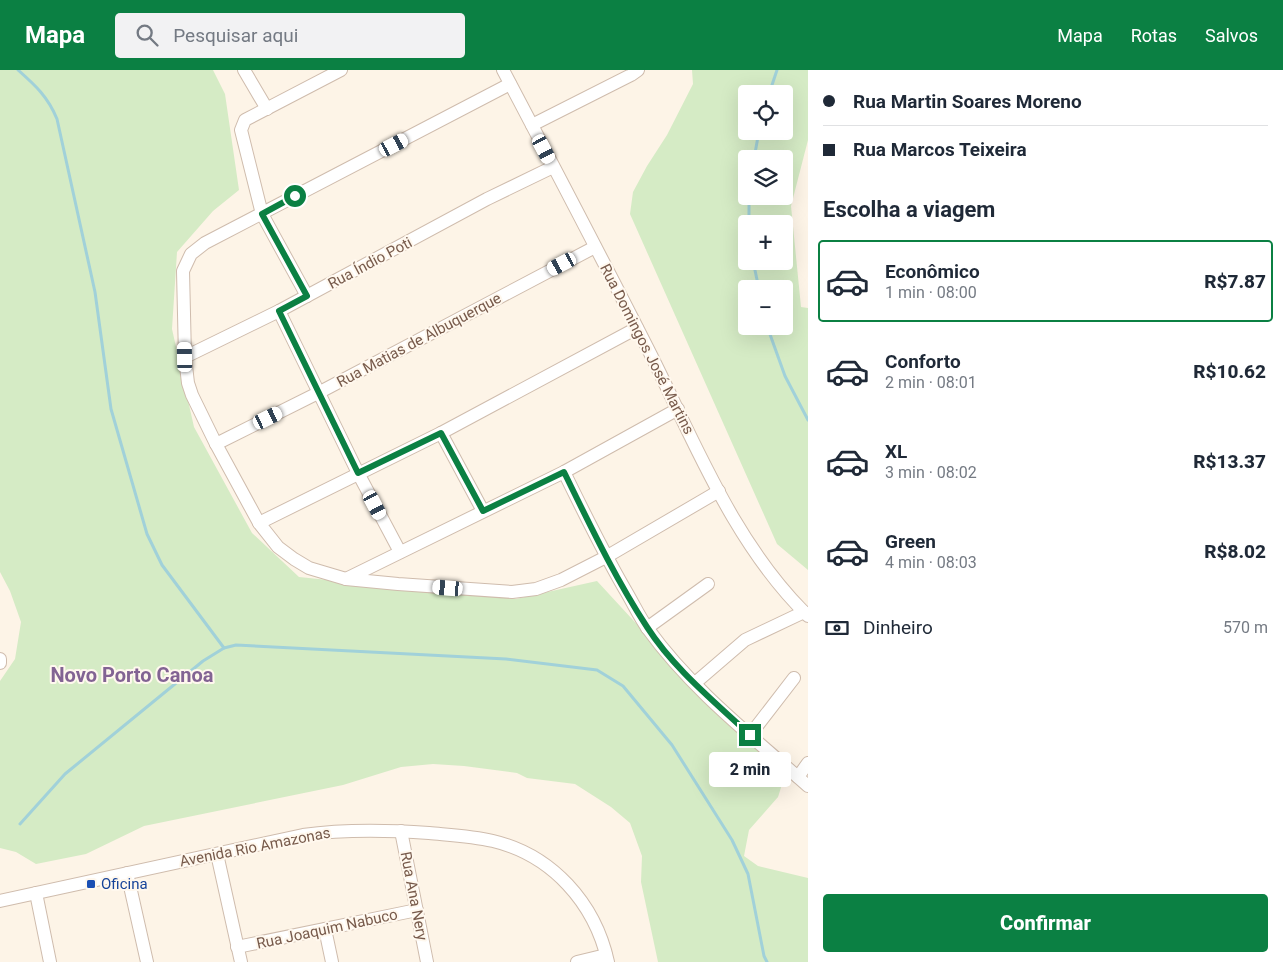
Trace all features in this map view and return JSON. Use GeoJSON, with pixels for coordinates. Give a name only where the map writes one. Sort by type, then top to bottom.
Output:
{"type":"FeatureCollection","features":[{"type":"Feature","properties":{"kind":"street"},"geometry":{"type":"LineString","coordinates":[[244,70],[266,109]]}},
{"type":"Feature","properties":{"kind":"street"},"geometry":{"type":"LineString","coordinates":[[307,296],[262,214],[241,137],[242,125],[245,120],[341,70]]}},
{"type":"Feature","properties":{"kind":"street","name":"Rua Domingos José Martins"},"geometry":{"type":"LineString","coordinates":[[503,70],[719,491],[762,563],[806,614]]}},
{"type":"Feature","properties":{"kind":"street"},"geometry":{"type":"LineString","coordinates":[[532,125],[638,70]]}},
{"type":"Feature","properties":{"kind":"street"},"geometry":{"type":"LineString","coordinates":[[510,84],[205,243],[190,254],[183,271],[185,357],[188,382],[192,395],[216,444],[259,524],[278,547],[309,568],[346,579],[465,589],[536,590],[549,586],[606,557],[719,491]]}},
{"type":"Feature","properties":{"kind":"street","name":"Rua Índio Poti"},"geometry":{"type":"LineString","coordinates":[[185,357],[279,311],[487,199],[553,166]]}},
{"type":"Feature","properties":{"kind":"street","name":"Rua Matias de Albuquerque"},"geometry":{"type":"LineString","coordinates":[[216,444],[320,392],[595,247]]}},
{"type":"Feature","properties":{"kind":"street"},"geometry":{"type":"LineString","coordinates":[[279,311],[358,473],[400,552]]}},
{"type":"Feature","properties":{"kind":"street"},"geometry":{"type":"LineString","coordinates":[[259,524],[441,433],[637,328]]}},
{"type":"Feature","properties":{"kind":"street"},"geometry":{"type":"LineString","coordinates":[[346,579],[564,472],[678,409]]}},
{"type":"Feature","properties":{"kind":"street"},"geometry":{"type":"LineString","coordinates":[[441,433],[483,511]]}},
{"type":"Feature","properties":{"kind":"street"},"geometry":{"type":"LineString","coordinates":[[564,472],[606,557],[647,628],[671,658],[695,683],[808,786]]}},
{"type":"Feature","properties":{"kind":"street"},"geometry":{"type":"LineString","coordinates":[[647,628],[708,584]]}},
{"type":"Feature","properties":{"kind":"street"},"geometry":{"type":"LineString","coordinates":[[695,683],[745,640],[806,614]]}},
{"type":"Feature","properties":{"kind":"street"},"geometry":{"type":"LineString","coordinates":[[750,735],[794,678]]}},
{"type":"Feature","properties":{"kind":"street"},"geometry":{"type":"LineString","coordinates":[[798,777],[808,762]]}},
{"type":"Feature","properties":{"kind":"street","name":"Avenida Rio Amazonas"},"geometry":{"type":"LineString","coordinates":[[0,900],[326,831],[401,831],[469,837],[513,847],[531,855],[560,876],[584,905],[595,924],[607,959]]}},
{"type":"Feature","properties":{"kind":"street","name":"Rua Ana Nery"},"geometry":{"type":"LineString","coordinates":[[401,831],[427,962]]}},
{"type":"Feature","properties":{"kind":"street"},"geometry":{"type":"LineString","coordinates":[[217,854],[240,962]]}},
{"type":"Feature","properties":{"kind":"street"},"geometry":{"type":"LineString","coordinates":[[127,873],[146,962]]}},
{"type":"Feature","properties":{"kind":"street"},"geometry":{"type":"LineString","coordinates":[[36,893],[50,962]]}},
{"type":"Feature","properties":{"kind":"street","name":"Rua Joaquim Nabuco"},"geometry":{"type":"LineString","coordinates":[[237,947],[417,910]]}},
{"type":"Feature","properties":{"kind":"street"},"geometry":{"type":"LineString","coordinates":[[325,929],[332,962]]}},
{"type":"Feature","properties":{"kind":"street"},"geometry":{"type":"LineString","coordinates":[[577,962],[607,959]]}},
{"type":"Feature","properties":{"kind":"green space"},"geometry":{"type":"Polygon","coordinates":[[[0,70],[213,70],[225,94],[239,190],[213,211],[177,252],[172,329],[194,427],[252,533],[299,577],[516,599],[597,581],[692,684],[785,775],[778,797],[749,830],[744,856],[758,866],[808,878],[808,962],[658,962],[641,882],[642,856],[630,823],[611,807],[575,784],[527,778],[517,773],[433,764],[401,767],[343,785],[144,826],[86,854],[36,864],[16,852],[0,848],[0,681],[15,659],[21,622],[10,591],[0,572],[0,70]]]}},
{"type":"Feature","properties":{"kind":"green space"},"geometry":{"type":"Polygon","coordinates":[[[692,70],[808,70],[808,140],[793,198],[793,150],[738,150],[738,205],[791,205],[792,215],[738,215],[738,270],[793,270],[793,226],[801,307],[808,308],[808,570],[777,544],[630,214],[633,192],[667,135],[693,84],[692,70]]]}},
{"type":"Feature","properties":{"kind":"waterway"},"geometry":{"type":"LineString","coordinates":[[18,70],[41,92],[50,104],[57,119],[95,292],[111,409],[147,534],[162,565],[224,648]]}},
{"type":"Feature","properties":{"kind":"waterway"},"geometry":{"type":"LineString","coordinates":[[772,85],[777,70]]}},
{"type":"Feature","properties":{"kind":"waterway"},"geometry":{"type":"LineString","coordinates":[[756,150],[757,140]]}},
{"type":"Feature","properties":{"kind":"waterway"},"geometry":{"type":"LineString","coordinates":[[749,205],[749,215]]}},
{"type":"Feature","properties":{"kind":"waterway"},"geometry":{"type":"LineString","coordinates":[[755,270],[757,280]]}},
{"type":"Feature","properties":{"kind":"waterway"},"geometry":{"type":"LineString","coordinates":[[770,335],[785,376],[808,420]]}},
{"type":"Feature","properties":{"kind":"waterway"},"geometry":{"type":"LineString","coordinates":[[20,824],[65,774],[203,661],[224,648],[236,645],[506,659],[597,670],[623,686],[672,745],[732,840],[748,874],[764,956],[767,962]]}},
{"type":"Feature","properties":{"kind":"place","name":"Oficina"},"geometry":{"type":"Point","coordinates":[91,884]}},
{"type":"Feature","properties":{"kind":"district","name":"Novo Porto Canoa"},"geometry":{"type":"Point","coordinates":[132,675]}},
{"type":"Feature","properties":{"kind":"route"},"geometry":{"type":"LineString","coordinates":[[295,196],[262,214],[307,296],[279,311],[358,473],[441,433],[483,511],[564,472],[606,557],[647,628],[671,658],[695,683],[750,735]]}}]}
